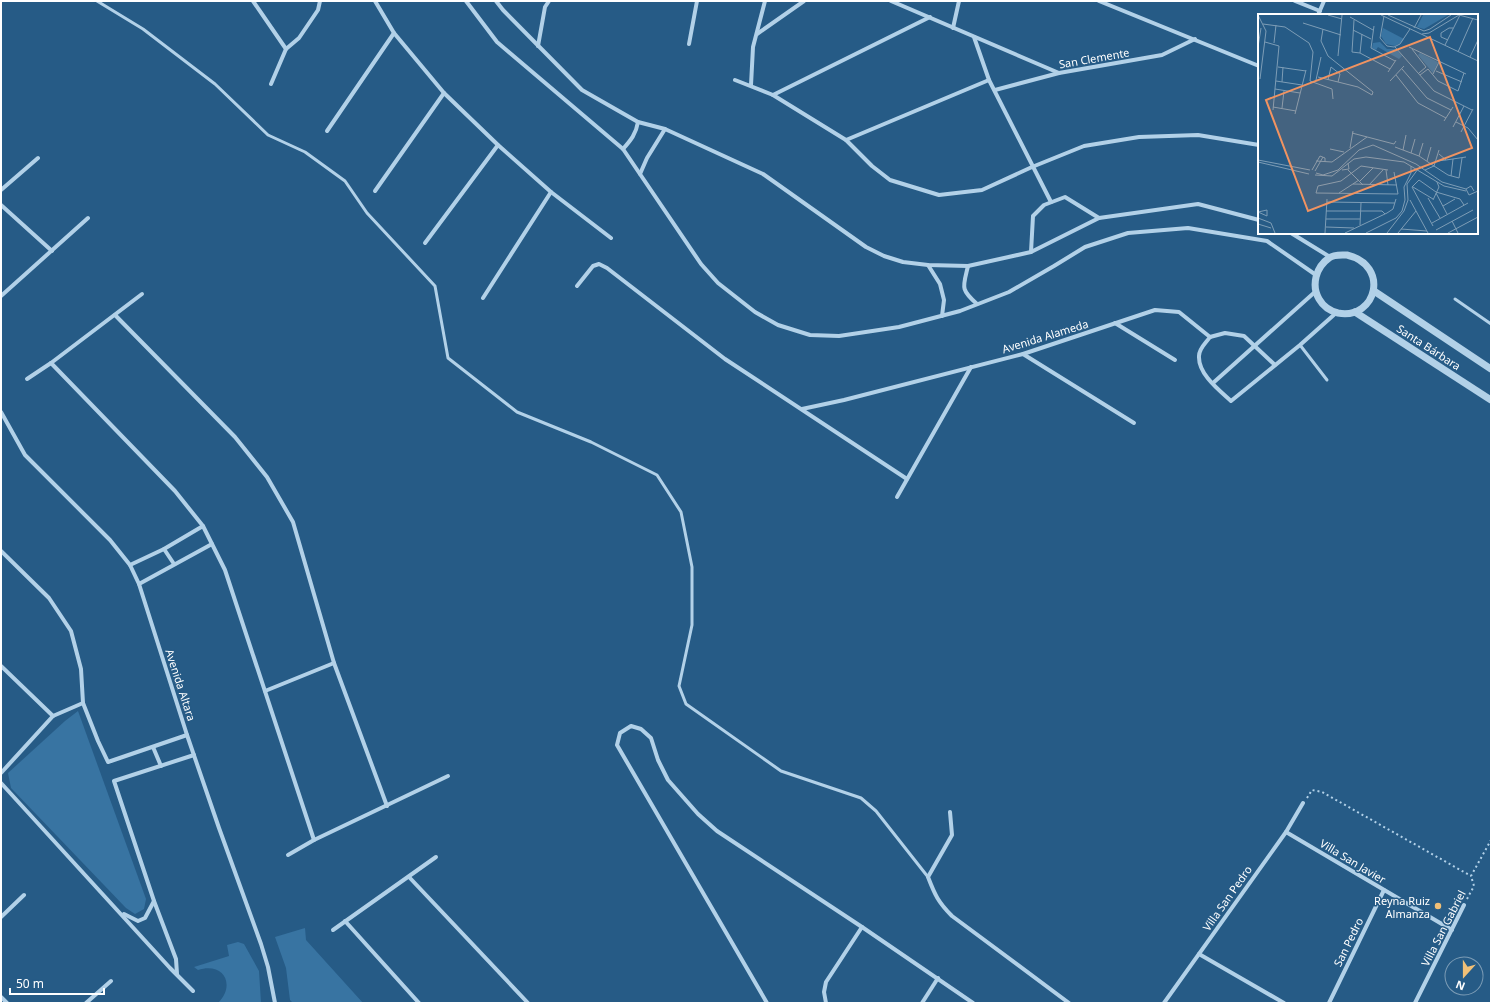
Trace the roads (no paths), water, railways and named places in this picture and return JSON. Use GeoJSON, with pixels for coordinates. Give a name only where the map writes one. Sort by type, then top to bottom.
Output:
{"type":"FeatureCollection","features":[{"type":"Feature","properties":{"kind":"street"},"geometry":{"type":"LineString","coordinates":[[253,1],[286,48]]}},
{"type":"Feature","properties":{"kind":"street"},"geometry":{"type":"LineString","coordinates":[[271,84],[286,48],[298,38],[318,10],[320,1]]}},
{"type":"Feature","properties":{"kind":"street"},"geometry":{"type":"LineString","coordinates":[[375,1],[394,33],[444,93],[498,145],[552,192],[611,238]]}},
{"type":"Feature","properties":{"kind":"street"},"geometry":{"type":"LineString","coordinates":[[466,1],[497,42],[623,149],[701,264],[718,284],[755,312],[778,326],[810,335],[839,336],[899,327],[942,316],[960,311],[1009,292],[1085,247],[1128,233],[1188,228],[1266,241],[1316,275]]}},
{"type":"Feature","properties":{"kind":"street"},"geometry":{"type":"LineString","coordinates":[[496,1],[502,10],[582,90],[638,122],[665,129],[763,174],[866,247],[884,256],[903,262],[928,265],[968,266],[1031,252],[1100,218],[1198,204],[1258,220]]}},
{"type":"Feature","properties":{"kind":"street"},"geometry":{"type":"LineString","coordinates":[[538,46],[545,6],[549,1]]}},
{"type":"Feature","properties":{"kind":"street"},"geometry":{"type":"LineString","coordinates":[[688,44],[697,1]]}},
{"type":"Feature","properties":{"kind":"street"},"geometry":{"type":"LineString","coordinates":[[751,85],[753,47],[765,1]]}},
{"type":"Feature","properties":{"kind":"street"},"geometry":{"type":"LineString","coordinates":[[757,34],[804,1]]}},
{"type":"Feature","properties":{"kind":"street"},"geometry":{"type":"LineString","coordinates":[[891,1],[1059,73]]}},
{"type":"Feature","properties":{"kind":"street"},"geometry":{"type":"LineString","coordinates":[[953,28],[960,1]]}},
{"type":"Feature","properties":{"kind":"street"},"geometry":{"type":"LineString","coordinates":[[1099,1],[1258,66]]}},
{"type":"Feature","properties":{"kind":"street"},"geometry":{"type":"LineString","coordinates":[[1295,1],[1319,13],[1324,1]]}},
{"type":"Feature","properties":{"kind":"street"},"geometry":{"type":"LineString","coordinates":[[773,95],[930,17]]}},
{"type":"Feature","properties":{"kind":"street"},"geometry":{"type":"LineString","coordinates":[[326,131],[394,33]]}},
{"type":"Feature","properties":{"kind":"street"},"geometry":{"type":"LineString","coordinates":[[974,37],[989,80],[1050,202]]}},
{"type":"Feature","properties":{"kind":"street","name":"San Clemente"},"geometry":{"type":"LineString","coordinates":[[995,90],[1059,73],[1162,54],[1195,39]]}},
{"type":"Feature","properties":{"kind":"street"},"geometry":{"type":"LineString","coordinates":[[735,80],[751,85],[773,95],[846,140],[872,166],[890,180],[939,195],[982,190],[1032,167],[1084,146],[1139,137],[1198,135],[1258,145]]}},
{"type":"Feature","properties":{"kind":"street"},"geometry":{"type":"LineString","coordinates":[[846,140],[989,80]]}},
{"type":"Feature","properties":{"kind":"street"},"geometry":{"type":"LineString","coordinates":[[375,191],[444,93]]}},
{"type":"Feature","properties":{"kind":"street"},"geometry":{"type":"LineString","coordinates":[[623,149],[634,136],[638,122]]}},
{"type":"Feature","properties":{"kind":"street"},"geometry":{"type":"LineString","coordinates":[[640,174],[646,158],[665,129]]}},
{"type":"Feature","properties":{"kind":"street"},"geometry":{"type":"LineString","coordinates":[[426,243],[498,145]]}},
{"type":"Feature","properties":{"kind":"street"},"geometry":{"type":"LineString","coordinates":[[1,190],[38,158]]}},
{"type":"Feature","properties":{"kind":"street"},"geometry":{"type":"LineString","coordinates":[[483,298],[552,192]]}},
{"type":"Feature","properties":{"kind":"street"},"geometry":{"type":"LineString","coordinates":[[1031,252],[1032,216],[1044,205],[1050,202],[1065,197],[1100,218]]}},
{"type":"Feature","properties":{"kind":"street"},"geometry":{"type":"LineString","coordinates":[[1,205],[52,251]]}},
{"type":"Feature","properties":{"kind":"street"},"geometry":{"type":"LineString","coordinates":[[1,296],[88,218]]}},
{"type":"Feature","properties":{"kind":"street"},"geometry":{"type":"LineString","coordinates":[[1293,234],[1330,257]]}},
{"type":"Feature","properties":{"kind":"street"},"geometry":{"type":"LineString","coordinates":[[1347,255],[1362,261],[1368,266],[1372,273],[1374,280],[1374,291],[1369,301],[1355,312],[1344,314],[1336,312],[1323,304],[1316,291],[1316,275],[1330,257],[1347,255]]}},
{"type":"Feature","properties":{"kind":"street"},"geometry":{"type":"LineString","coordinates":[[577,286],[593,266],[599,264],[607,268],[725,359],[907,479]]}},
{"type":"Feature","properties":{"kind":"street"},"geometry":{"type":"LineString","coordinates":[[928,265],[940,284],[944,300],[942,316]]}},
{"type":"Feature","properties":{"kind":"street"},"geometry":{"type":"LineString","coordinates":[[968,266],[964,284],[966,294],[977,304]]}},
{"type":"Feature","properties":{"kind":"street"},"geometry":{"type":"LineString","coordinates":[[1213,383],[1316,291]]}},
{"type":"Feature","properties":{"kind":"street","name":"Santa Bárbara"},"geometry":{"type":"LineString","coordinates":[[1374,291],[1491,369]]}},
{"type":"Feature","properties":{"kind":"street"},"geometry":{"type":"LineString","coordinates":[[27,379],[51,363],[142,294]]}},
{"type":"Feature","properties":{"kind":"street","name":"Avenida Alameda"},"geometry":{"type":"LineString","coordinates":[[802,409],[942,376],[971,366],[1023,354],[1155,310],[1179,312],[1210,337]]}},
{"type":"Feature","properties":{"kind":"street"},"geometry":{"type":"LineString","coordinates":[[1275,365],[1244,336],[1225,333],[1210,337],[1202,346],[1199,355],[1201,368],[1213,383],[1231,401],[1300,345],[1336,312]]}},
{"type":"Feature","properties":{"kind":"street","name":"Santa Bárbara"},"geometry":{"type":"LineString","coordinates":[[1355,312],[1491,400]]}},
{"type":"Feature","properties":{"kind":"street"},"geometry":{"type":"LineString","coordinates":[[115,315],[235,438],[267,477],[293,522],[334,663],[386,806]]}},
{"type":"Feature","properties":{"kind":"street"},"geometry":{"type":"LineString","coordinates":[[1116,323],[1175,360]]}},
{"type":"Feature","properties":{"kind":"street"},"geometry":{"type":"LineString","coordinates":[[1023,354],[1134,423]]}},
{"type":"Feature","properties":{"kind":"street"},"geometry":{"type":"LineString","coordinates":[[51,363],[175,491],[203,526],[225,570],[314,840]]}},
{"type":"Feature","properties":{"kind":"street"},"geometry":{"type":"LineString","coordinates":[[897,497],[971,366]]}},
{"type":"Feature","properties":{"kind":"street","name":"Avenida Altara"},"geometry":{"type":"LineString","coordinates":[[1,412],[25,454],[110,540],[130,565],[139,584],[187,735],[219,828],[262,944],[275,1003]]}},
{"type":"Feature","properties":{"kind":"street"},"geometry":{"type":"LineString","coordinates":[[130,565],[164,549],[203,526]]}},
{"type":"Feature","properties":{"kind":"street"},"geometry":{"type":"LineString","coordinates":[[139,584],[212,544]]}},
{"type":"Feature","properties":{"kind":"street"},"geometry":{"type":"LineString","coordinates":[[164,549],[174,564]]}},
{"type":"Feature","properties":{"kind":"street"},"geometry":{"type":"LineString","coordinates":[[1,551],[49,598],[71,631],[80,669],[83,703],[108,762],[187,735]]}},
{"type":"Feature","properties":{"kind":"street"},"geometry":{"type":"LineString","coordinates":[[265,691],[334,663]]}},
{"type":"Feature","properties":{"kind":"street"},"geometry":{"type":"LineString","coordinates":[[1,666],[53,716]]}},
{"type":"Feature","properties":{"kind":"street"},"geometry":{"type":"LineString","coordinates":[[1,774],[53,716],[83,703]]}},
{"type":"Feature","properties":{"kind":"street"},"geometry":{"type":"LineString","coordinates":[[767,1003],[617,745],[620,733],[631,726],[641,729],[651,738],[658,760],[668,780],[698,814],[717,831],[938,978],[973,1003]]}},
{"type":"Feature","properties":{"kind":"street"},"geometry":{"type":"LineString","coordinates":[[153,747],[161,766]]}},
{"type":"Feature","properties":{"kind":"street"},"geometry":{"type":"LineString","coordinates":[[177,974],[176,959],[154,901],[114,781],[194,755]]}},
{"type":"Feature","properties":{"kind":"street"},"geometry":{"type":"LineString","coordinates":[[288,855],[314,840],[448,776]]}},
{"type":"Feature","properties":{"kind":"street"},"geometry":{"type":"LineString","coordinates":[[1,783],[118,909],[170,968],[193,991]]}},
{"type":"Feature","properties":{"kind":"street","name":"Villa San Pedro"},"geometry":{"type":"LineString","coordinates":[[1164,1003],[1286,832],[1303,803]]}},
{"type":"Feature","properties":{"kind":"street"},"geometry":{"type":"LineString","coordinates":[[950,812],[952,835],[928,877],[935,895],[952,916],[1069,1003]]}},
{"type":"Feature","properties":{"kind":"street","name":"Villa San Javier"},"geometry":{"type":"LineString","coordinates":[[1286,832],[1452,930]]}},
{"type":"Feature","properties":{"kind":"street"},"geometry":{"type":"LineString","coordinates":[[333,930],[436,857]]}},
{"type":"Feature","properties":{"kind":"street"},"geometry":{"type":"LineString","coordinates":[[409,877],[528,1003]]}},
{"type":"Feature","properties":{"kind":"street","name":"San Pedro"},"geometry":{"type":"LineString","coordinates":[[1329,1003],[1384,890]]}},
{"type":"Feature","properties":{"kind":"street"},"geometry":{"type":"LineString","coordinates":[[1,917],[24,895]]}},
{"type":"Feature","properties":{"kind":"street"},"geometry":{"type":"LineString","coordinates":[[118,909],[129,917],[138,921],[145,918],[154,901]]}},
{"type":"Feature","properties":{"kind":"street","name":"Villa San Gabriel"},"geometry":{"type":"LineString","coordinates":[[1415,1003],[1464,905]]}},
{"type":"Feature","properties":{"kind":"street"},"geometry":{"type":"LineString","coordinates":[[345,921],[419,1003]]}},
{"type":"Feature","properties":{"kind":"street"},"geometry":{"type":"LineString","coordinates":[[826,1003],[824,992],[826,982],[862,927]]}},
{"type":"Feature","properties":{"kind":"street"},"geometry":{"type":"LineString","coordinates":[[1199,954],[1284,1003]]}},
{"type":"Feature","properties":{"kind":"street"},"geometry":{"type":"LineString","coordinates":[[922,1003],[938,978]]}},
{"type":"Feature","properties":{"kind":"street"},"geometry":{"type":"LineString","coordinates":[[86,1003],[111,981]]}},
{"type":"Feature","properties":{"kind":"street"},"geometry":{"type":"LineString","coordinates":[[1,997],[7,1003]]}},
{"type":"Feature","properties":{"kind":"lane"},"geometry":{"type":"LineString","coordinates":[[97,1],[143,29],[215,84],[268,135],[305,152],[345,181],[367,213],[435,286],[448,358],[517,412],[591,442],[657,475],[681,512],[692,567],[692,625],[679,686],[686,704],[781,771],[861,798],[876,811],[928,877]]}},
{"type":"Feature","properties":{"kind":"lane"},"geometry":{"type":"LineString","coordinates":[[1455,299],[1491,324]]}},
{"type":"Feature","properties":{"kind":"lane"},"geometry":{"type":"LineString","coordinates":[[1300,345],[1327,380]]}},
{"type":"Feature","properties":{"kind":"place","name":"Reyna Ruiz Almanza"},"geometry":{"type":"Point","coordinates":[1438,906]}}]}
